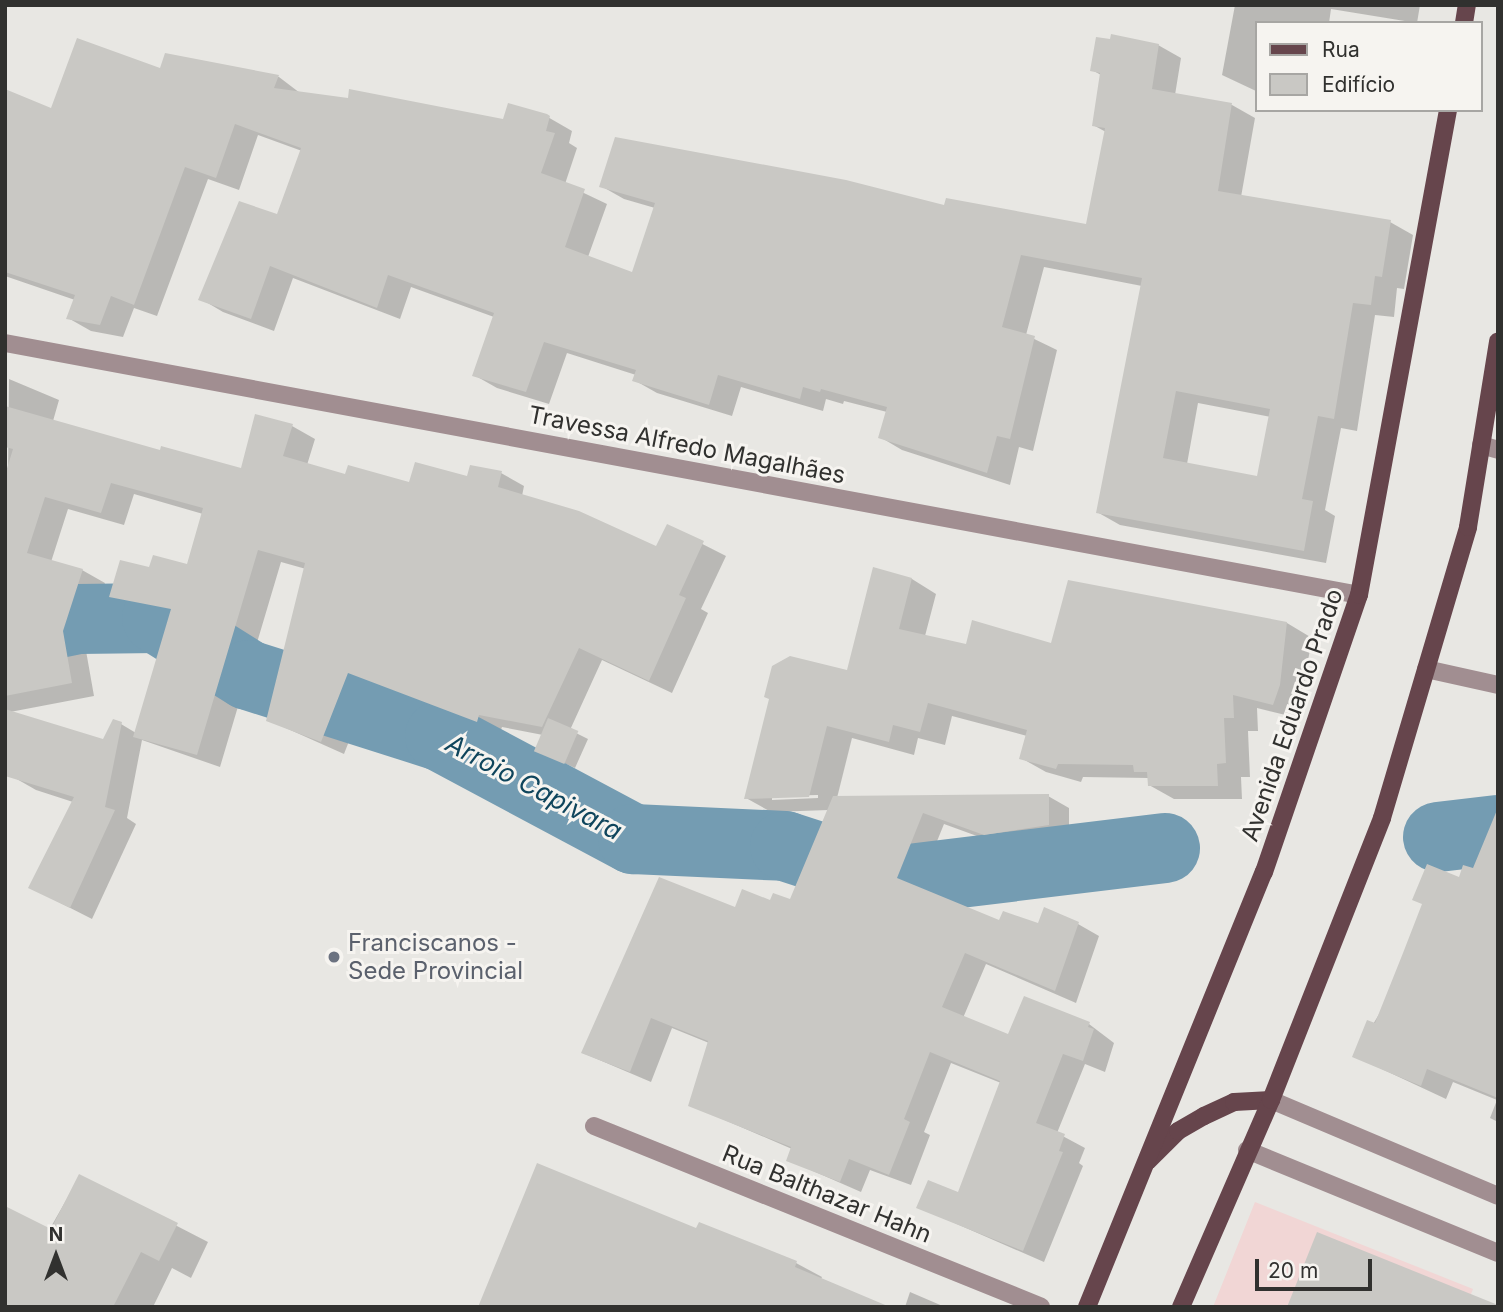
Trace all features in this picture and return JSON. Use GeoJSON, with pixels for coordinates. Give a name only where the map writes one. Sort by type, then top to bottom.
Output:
{"type":"FeatureCollection","features":[{"type":"Feature","properties":{"kind":"main road","name":"Avenida Eduardo Prado"},"geometry":{"type":"LineString","coordinates":[[1087,1307],[1141,1168],[1264,872],[1359,595],[1448,112]]}},
{"type":"Feature","properties":{"kind":"main road"},"geometry":{"type":"LineString","coordinates":[[1181,1307],[1271,1100],[1382,818],[1489,448],[1498,341]]}},
{"type":"Feature","properties":{"kind":"main road"},"geometry":{"type":"LineString","coordinates":[[1141,1168],[1178,1131],[1204,1116],[1234,1102],[1271,1100]]}},
{"type":"Feature","properties":{"kind":"street","name":"Travessa Alfredo Magalhães"},"geometry":{"type":"LineString","coordinates":[[5,343],[1359,595]]}},
{"type":"Feature","properties":{"kind":"street"},"geometry":{"type":"LineString","coordinates":[[1426,670],[1498,685]]}},
{"type":"Feature","properties":{"kind":"street"},"geometry":{"type":"LineString","coordinates":[[1271,1100],[1498,1196]]}},
{"type":"Feature","properties":{"kind":"street","name":"Rua Balthazar Hahn"},"geometry":{"type":"LineString","coordinates":[[594,1126],[1041,1307]]}},
{"type":"Feature","properties":{"kind":"street"},"geometry":{"type":"LineString","coordinates":[[1247,1150],[1498,1253]]}},
{"type":"Feature","properties":{"kind":"shaded area"},"geometry":{"type":"Polygon","coordinates":[[[1255,1202],[1473,1289],[1466,1307],[1213,1307],[1255,1202]]]}},
{"type":"Feature","properties":{"kind":"building"},"geometry":{"type":"Polygon","coordinates":[[[1111,34],[1159,44],[1152,89],[1232,103],[1218,191],[1391,220],[1382,277],[1375,276],[1371,305],[1353,303],[1334,419],[1318,416],[1302,499],[1313,501],[1304,551],[1096,513],[1142,278],[1021,255],[1002,327],[1035,336],[1010,439],[997,436],[987,473],[878,438],[887,407],[821,389],[820,392],[803,387],[800,399],[718,375],[709,405],[632,381],[636,370],[544,342],[526,392],[472,376],[494,313],[388,275],[377,308],[270,266],[251,319],[198,300],[239,201],[277,214],[301,148],[235,124],[216,178],[185,167],[134,305],[111,296],[100,325],[66,319],[75,295],[5,272],[5,89],[51,108],[77,38],[160,68],[165,53],[279,75],[274,88],[348,98],[349,89],[503,119],[508,103],[547,114],[550,116],[546,131],[555,133],[541,173],[585,189],[565,247],[632,272],[655,203],[599,187],[615,137],[846,180],[944,205],[946,198],[1086,224],[1105,128],[1092,126],[1100,73],[1090,71],[1096,37],[1110,39],[1111,34]],[[1176,391],[1163,458],[1257,476],[1270,409],[1176,391]]]}},
{"type":"Feature","properties":{"kind":"building"},"geometry":{"type":"Polygon","coordinates":[[[5,406],[160,450],[161,446],[241,468],[255,414],[293,424],[283,456],[345,474],[348,465],[409,482],[415,462],[467,476],[470,465],[502,471],[498,487],[579,511],[656,546],[667,524],[704,541],[679,595],[686,598],[649,681],[579,648],[542,727],[479,715],[477,722],[348,673],[321,742],[266,721],[305,563],[258,550],[197,755],[133,737],[171,609],[109,597],[120,560],[149,567],[153,555],[187,564],[203,508],[111,483],[101,513],[45,497],[27,553],[83,569],[63,631],[72,683],[5,696],[5,475],[13,449],[5,447],[5,406]]]}},
{"type":"Feature","properties":{"kind":"building"},"geometry":{"type":"Polygon","coordinates":[[[873,567],[912,578],[899,629],[966,644],[972,620],[1051,643],[1068,580],[1287,622],[1280,685],[1273,705],[1233,695],[1234,718],[1224,718],[1226,763],[1217,764],[1218,786],[1148,786],[1147,772],[1134,772],[1133,765],[1058,764],[1056,769],[1019,759],[1027,730],[928,703],[920,732],[893,725],[889,742],[827,726],[809,797],[744,799],[769,699],[764,697],[772,666],[790,656],[847,670],[873,567]]]}},
{"type":"Feature","properties":{"kind":"building"},"geometry":{"type":"Polygon","coordinates":[[[5,709],[103,739],[113,719],[122,722],[105,807],[115,810],[70,908],[28,888],[74,797],[5,776],[5,709]]]}},
{"type":"Feature","properties":{"kind":"building"},"geometry":{"type":"Polygon","coordinates":[[[548,718],[578,731],[564,764],[534,751],[548,718]]]}},
{"type":"Feature","properties":{"kind":"building"},"geometry":{"type":"Polygon","coordinates":[[[1049,794],[1049,825],[984,835],[923,813],[897,878],[999,920],[1003,911],[1038,923],[1044,907],[1079,922],[1055,991],[965,953],[942,1007],[1008,1034],[1024,996],[1090,1022],[1088,1027],[1094,1029],[1083,1061],[1063,1054],[1036,1123],[1065,1134],[1059,1151],[1063,1152],[1023,1251],[916,1208],[928,1180],[958,1192],[1000,1081],[930,1052],[904,1119],[910,1122],[889,1175],[849,1159],[840,1182],[786,1161],[791,1147],[688,1106],[708,1041],[651,1018],[630,1072],[581,1053],[659,877],[735,907],[742,889],[770,900],[773,893],[790,899],[833,796],[1049,794]]]}},
{"type":"Feature","properties":{"kind":"building"},"geometry":{"type":"Polygon","coordinates":[[[1497,810],[1498,1098],[1427,1069],[1421,1086],[1352,1057],[1367,1020],[1375,1023],[1403,953],[1422,904],[1412,900],[1427,864],[1459,877],[1463,865],[1473,868],[1497,810]]]}},
{"type":"Feature","properties":{"kind":"building"},"geometry":{"type":"Polygon","coordinates":[[[537,1163],[696,1228],[699,1222],[797,1261],[795,1267],[890,1307],[478,1307],[537,1163]]]}},
{"type":"Feature","properties":{"kind":"building"},"geometry":{"type":"Polygon","coordinates":[[[79,1174],[178,1223],[159,1261],[141,1252],[113,1307],[5,1307],[5,1206],[51,1229],[79,1174]]]}},
{"type":"Feature","properties":{"kind":"building"},"geometry":{"type":"Polygon","coordinates":[[[1317,1232],[1498,1305],[1498,1307],[1287,1307],[1317,1232]]]}},
{"type":"Feature","properties":{"kind":"waterway","name":"Arroio Capivara"},"geometry":{"type":"LineString","coordinates":[[5,634],[78,619],[157,618],[248,675],[440,736],[633,839],[785,846],[893,881],[1165,848]]}},
{"type":"Feature","properties":{"kind":"waterway","name":"Arroio Capivara"},"geometry":{"type":"LineString","coordinates":[[1438,837],[1498,830]]}},
{"type":"Feature","properties":{"kind":"place","name":"Franciscanos - Sede Provincial"},"geometry":{"type":"Point","coordinates":[334,957]}}]}
